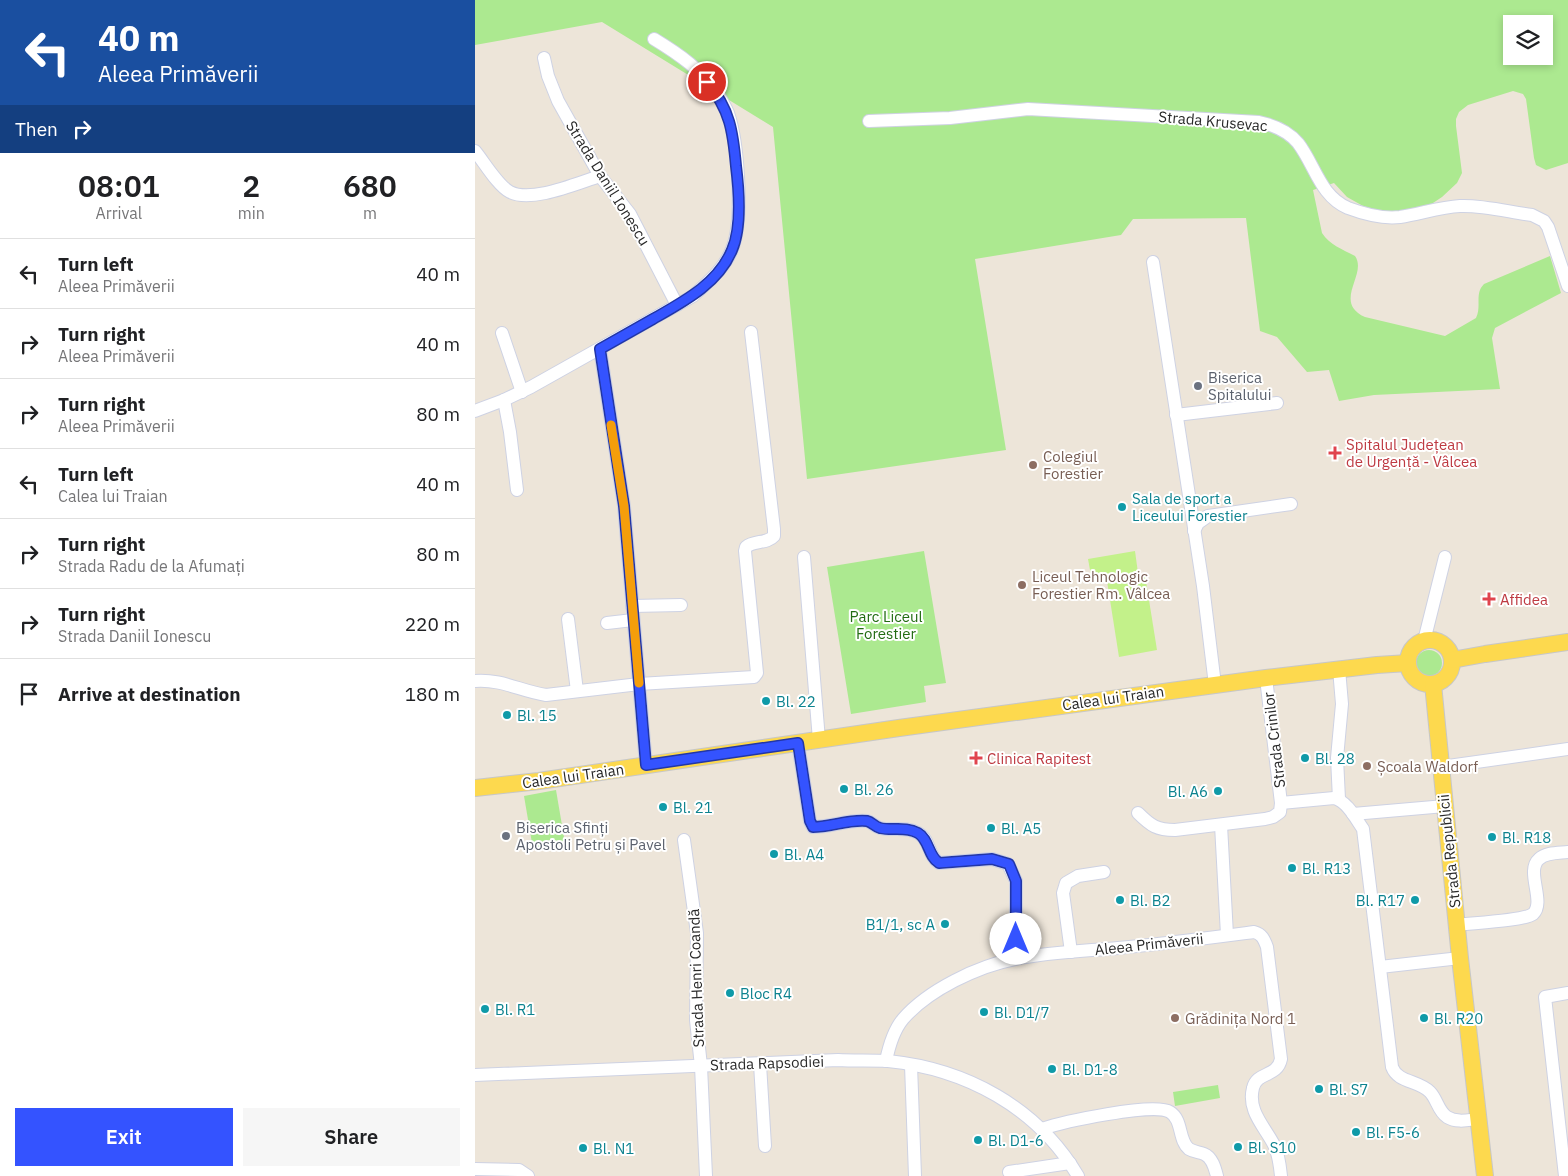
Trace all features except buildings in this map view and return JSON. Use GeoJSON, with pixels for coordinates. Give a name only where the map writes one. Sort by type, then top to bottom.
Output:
{"type":"FeatureCollection","features":[{"type":"Feature","properties":{"kind":"main road"},"geometry":{"type":"LineString","coordinates":[[1432,640],[1442,644],[1447,649],[1452,660],[1447,676],[1433,684],[1419,682],[1413,677],[1408,664],[1413,648],[1424,641],[1432,640]]}},
{"type":"Feature","properties":{"kind":"main road"},"geometry":{"type":"LineString","coordinates":[[1452,660],[1568,642]]}},
{"type":"Feature","properties":{"kind":"main road","name":"Calea lui Traian"},"geometry":{"type":"LineString","coordinates":[[475,788],[539,781],[1266,678],[1339,669],[1408,664]]}},
{"type":"Feature","properties":{"kind":"main road","name":"Strada Republicii"},"geometry":{"type":"LineString","coordinates":[[1433,684],[1460,958],[1485,1176]]}},
{"type":"Feature","properties":{"kind":"street"},"geometry":{"type":"LineString","coordinates":[[475,411],[522,392],[693,296],[712,279],[732,250],[737,232],[738,181],[734,142],[727,113],[718,94],[687,61],[653,39]]}},
{"type":"Feature","properties":{"kind":"street","name":"Strada Daniil Ionescu"},"geometry":{"type":"LineString","coordinates":[[544,58],[548,76],[558,101],[600,176],[630,214],[677,305]]}},
{"type":"Feature","properties":{"kind":"street","name":"Strada Krusevac"},"geometry":{"type":"LineString","coordinates":[[869,121],[950,118],[1028,109],[1259,122],[1273,125],[1287,133],[1297,142],[1320,183],[1335,200],[1347,208],[1389,218],[1462,206],[1538,217],[1548,227],[1568,286]]}},
{"type":"Feature","properties":{"kind":"street"},"geometry":{"type":"LineString","coordinates":[[475,151],[502,185],[509,191],[519,194],[537,194],[600,176]]}},
{"type":"Feature","properties":{"kind":"street"},"geometry":{"type":"LineString","coordinates":[[1153,262],[1203,586],[1215,685]]}},
{"type":"Feature","properties":{"kind":"street"},"geometry":{"type":"LineString","coordinates":[[475,681],[494,681],[535,694],[546,695],[639,684],[753,677],[757,673],[745,551],[750,543],[771,539],[774,536],[775,529],[751,332]]}},
{"type":"Feature","properties":{"kind":"street"},"geometry":{"type":"LineString","coordinates":[[502,333],[522,392]]}},
{"type":"Feature","properties":{"kind":"street"},"geometry":{"type":"LineString","coordinates":[[600,349],[624,506],[646,765]]}},
{"type":"Feature","properties":{"kind":"street"},"geometry":{"type":"LineString","coordinates":[[504,400],[511,432],[517,490]]}},
{"type":"Feature","properties":{"kind":"street"},"geometry":{"type":"LineString","coordinates":[[1176,416],[1277,402]]}},
{"type":"Feature","properties":{"kind":"street"},"geometry":{"type":"LineString","coordinates":[[1194,531],[1197,523],[1208,516],[1291,504]]}},
{"type":"Feature","properties":{"kind":"street"},"geometry":{"type":"LineString","coordinates":[[805,557],[819,740]]}},
{"type":"Feature","properties":{"kind":"street"},"geometry":{"type":"LineString","coordinates":[[1424,641],[1445,557]]}},
{"type":"Feature","properties":{"kind":"street"},"geometry":{"type":"LineString","coordinates":[[632,606],[681,605]]}},
{"type":"Feature","properties":{"kind":"street"},"geometry":{"type":"LineString","coordinates":[[569,619],[577,692]]}},
{"type":"Feature","properties":{"kind":"street"},"geometry":{"type":"LineString","coordinates":[[607,623],[633,620]]}},
{"type":"Feature","properties":{"kind":"street"},"geometry":{"type":"LineString","coordinates":[[1339,669],[1342,704],[1337,758],[1339,799],[1353,814],[1363,830],[1391,1066],[1394,1073],[1402,1079],[1430,1092],[1441,1111],[1448,1117],[1464,1121],[1478,1119]]}},
{"type":"Feature","properties":{"kind":"street","name":"Strada Crinilor"},"geometry":{"type":"LineString","coordinates":[[1138,813],[1150,825],[1162,830],[1175,830],[1273,817],[1280,812],[1281,803],[1266,678]]}},
{"type":"Feature","properties":{"kind":"street"},"geometry":{"type":"LineString","coordinates":[[798,743],[810,821],[813,827],[870,821],[879,828],[907,829],[919,834],[929,846],[933,860],[939,863],[992,859],[1009,864],[1016,881],[1016,958]]}},
{"type":"Feature","properties":{"kind":"street"},"geometry":{"type":"LineString","coordinates":[[1441,767],[1568,749]]}},
{"type":"Feature","properties":{"kind":"street","name":"Strada Crinilor"},"geometry":{"type":"LineString","coordinates":[[1281,803],[1339,799]]}},
{"type":"Feature","properties":{"kind":"street"},"geometry":{"type":"LineString","coordinates":[[1353,814],[1445,806]]}},
{"type":"Feature","properties":{"kind":"street"},"geometry":{"type":"LineString","coordinates":[[1221,825],[1227,935]]}},
{"type":"Feature","properties":{"kind":"street","name":"Strada Henri Coandă"},"geometry":{"type":"LineString","coordinates":[[684,840],[697,933],[696,1020],[701,1066],[706,1176]]}},
{"type":"Feature","properties":{"kind":"street"},"geometry":{"type":"LineString","coordinates":[[1457,925],[1518,918],[1533,913],[1536,909],[1537,900],[1535,863],[1539,858],[1547,854],[1568,852]]}},
{"type":"Feature","properties":{"kind":"street"},"geometry":{"type":"LineString","coordinates":[[1071,952],[1063,893],[1066,883],[1078,876],[1104,872]]}},
{"type":"Feature","properties":{"kind":"street","name":"Aleea Primăverii"},"geometry":{"type":"LineString","coordinates":[[886,1061],[891,1040],[903,1020],[925,1000],[954,982],[990,965],[1016,958],[1253,932],[1260,934],[1267,947],[1281,1053],[1279,1065],[1274,1072],[1257,1080],[1253,1086],[1252,1094],[1256,1116],[1274,1145],[1279,1159],[1281,1176]]}},
{"type":"Feature","properties":{"kind":"street"},"geometry":{"type":"LineString","coordinates":[[1380,967],[1460,958]]}},
{"type":"Feature","properties":{"kind":"street"},"geometry":{"type":"LineString","coordinates":[[1565,1176],[1545,997],[1568,993]]}},
{"type":"Feature","properties":{"kind":"street","name":"Strada Rapsodiei"},"geometry":{"type":"LineString","coordinates":[[475,1075],[838,1060],[886,1061],[911,1064],[935,1069],[981,1086],[1014,1106],[1042,1129],[1070,1163],[1078,1176]]}},
{"type":"Feature","properties":{"kind":"street"},"geometry":{"type":"LineString","coordinates":[[760,1064],[765,1146]]}},
{"type":"Feature","properties":{"kind":"street"},"geometry":{"type":"LineString","coordinates":[[911,1064],[915,1176]]}},
{"type":"Feature","properties":{"kind":"street"},"geometry":{"type":"LineString","coordinates":[[1042,1129],[1067,1121],[1110,1114],[1157,1109],[1167,1111],[1176,1118],[1188,1149],[1209,1157],[1217,1176]]}},
{"type":"Feature","properties":{"kind":"street"},"geometry":{"type":"LineString","coordinates":[[1009,1172],[1070,1163]]}},
{"type":"Feature","properties":{"kind":"street"},"geometry":{"type":"LineString","coordinates":[[475,1169],[519,1170],[528,1176]]}},
{"type":"Feature","properties":{"kind":"green space"},"geometry":{"type":"Polygon","coordinates":[[[475,0],[1568,0],[1568,163],[1546,170],[1536,165],[1526,99],[1523,94],[1513,91],[1468,105],[1459,112],[1456,126],[1462,173],[1457,183],[1430,205],[1389,214],[1363,206],[1347,197],[1334,183],[1313,190],[1322,233],[1333,244],[1355,256],[1358,263],[1351,304],[1356,311],[1365,317],[1445,336],[1476,318],[1478,314],[1479,292],[1484,284],[1550,256],[1561,293],[1495,328],[1492,338],[1500,389],[1374,395],[1339,401],[1329,370],[1307,372],[1277,337],[1260,331],[1246,218],[1133,219],[1121,235],[975,259],[1006,450],[807,479],[773,127],[602,22],[475,45],[475,0]]]}},
{"type":"Feature","properties":{"kind":"green space","name":"Parc Liceul Forestier"},"geometry":{"type":"Polygon","coordinates":[[[924,551],[946,683],[924,686],[926,702],[851,714],[827,567],[924,551]]]}},
{"type":"Feature","properties":{"kind":"green space"},"geometry":{"type":"Polygon","coordinates":[[[1135,551],[1138,573],[1092,581],[1088,559],[1135,551]]]}},
{"type":"Feature","properties":{"kind":"green space"},"geometry":{"type":"Polygon","coordinates":[[[1145,575],[1157,650],[1119,657],[1107,581],[1145,575]]]}},
{"type":"Feature","properties":{"kind":"green space"},"geometry":{"type":"Polygon","coordinates":[[[1429,650],[1438,654],[1442,663],[1438,672],[1429,676],[1420,672],[1416,663],[1420,654],[1429,650]]]}},
{"type":"Feature","properties":{"kind":"green space"},"geometry":{"type":"Polygon","coordinates":[[[556,790],[565,843],[533,849],[524,796],[556,790]]]}},
{"type":"Feature","properties":{"kind":"green space"},"geometry":{"type":"Polygon","coordinates":[[[1218,1085],[1220,1098],[1175,1106],[1173,1092],[1218,1085]]]}},
{"type":"Feature","properties":{"kind":"slow traffic"},"geometry":{"type":"LineString","coordinates":[[611,425],[624,506],[639,683]]}},
{"type":"Feature","properties":{"kind":"place","name":"Biserica Spitalului"},"geometry":{"type":"Point","coordinates":[1198,386]}},
{"type":"Feature","properties":{"kind":"place","name":"Spitalul Județean de Urgență - Vâlcea"},"geometry":{"type":"Point","coordinates":[1335,453]}},
{"type":"Feature","properties":{"kind":"place","name":"Colegiul Forestier"},"geometry":{"type":"Point","coordinates":[1033,465]}},
{"type":"Feature","properties":{"kind":"place","name":"Sala de sport a Liceului Forestier"},"geometry":{"type":"Point","coordinates":[1122,507]}},
{"type":"Feature","properties":{"kind":"place","name":"Liceul Tehnologic Forestier Rm. Vâlcea"},"geometry":{"type":"Point","coordinates":[1022,585]}},
{"type":"Feature","properties":{"kind":"place","name":"Affidea"},"geometry":{"type":"Point","coordinates":[1489,599]}},
{"type":"Feature","properties":{"kind":"place","name":"Bl. 22"},"geometry":{"type":"Point","coordinates":[766,701]}},
{"type":"Feature","properties":{"kind":"place","name":"Bl. 15"},"geometry":{"type":"Point","coordinates":[507,715]}},
{"type":"Feature","properties":{"kind":"place","name":"Clinica Rapitest"},"geometry":{"type":"Point","coordinates":[976,758]}},
{"type":"Feature","properties":{"kind":"place","name":"Bl. 28"},"geometry":{"type":"Point","coordinates":[1305,758]}},
{"type":"Feature","properties":{"kind":"place","name":"Școala Waldorf"},"geometry":{"type":"Point","coordinates":[1367,766]}},
{"type":"Feature","properties":{"kind":"place","name":"Bl. 26"},"geometry":{"type":"Point","coordinates":[844,789]}},
{"type":"Feature","properties":{"kind":"place","name":"Bl. A6"},"geometry":{"type":"Point","coordinates":[1218,791]}},
{"type":"Feature","properties":{"kind":"place","name":"Bl. 21"},"geometry":{"type":"Point","coordinates":[663,807]}},
{"type":"Feature","properties":{"kind":"place","name":"Bl. A5"},"geometry":{"type":"Point","coordinates":[991,828]}},
{"type":"Feature","properties":{"kind":"place","name":"Biserica Sfinți Apostoli Petru și Pavel"},"geometry":{"type":"Point","coordinates":[506,836]}},
{"type":"Feature","properties":{"kind":"place","name":"Bl. R18"},"geometry":{"type":"Point","coordinates":[1492,837]}},
{"type":"Feature","properties":{"kind":"place","name":"Bl. A4"},"geometry":{"type":"Point","coordinates":[774,854]}},
{"type":"Feature","properties":{"kind":"place","name":"Bl. R13"},"geometry":{"type":"Point","coordinates":[1292,868]}},
{"type":"Feature","properties":{"kind":"place","name":"Bl. B2"},"geometry":{"type":"Point","coordinates":[1120,900]}},
{"type":"Feature","properties":{"kind":"place","name":"Bl. R17"},"geometry":{"type":"Point","coordinates":[1415,900]}},
{"type":"Feature","properties":{"kind":"place","name":"B1/1, sc A"},"geometry":{"type":"Point","coordinates":[945,924]}},
{"type":"Feature","properties":{"kind":"place","name":"Bloc R4"},"geometry":{"type":"Point","coordinates":[730,993]}},
{"type":"Feature","properties":{"kind":"place","name":"Bl. R1"},"geometry":{"type":"Point","coordinates":[485,1009]}},
{"type":"Feature","properties":{"kind":"place","name":"Bl. D1/7"},"geometry":{"type":"Point","coordinates":[984,1012]}},
{"type":"Feature","properties":{"kind":"place","name":"Grădinița Nord 1"},"geometry":{"type":"Point","coordinates":[1175,1018]}},
{"type":"Feature","properties":{"kind":"place","name":"Bl. R20"},"geometry":{"type":"Point","coordinates":[1424,1018]}},
{"type":"Feature","properties":{"kind":"place","name":"Bl. D1-8"},"geometry":{"type":"Point","coordinates":[1052,1069]}},
{"type":"Feature","properties":{"kind":"place","name":"Bl. S7"},"geometry":{"type":"Point","coordinates":[1319,1089]}},
{"type":"Feature","properties":{"kind":"place","name":"Bl. F5-6"},"geometry":{"type":"Point","coordinates":[1356,1132]}},
{"type":"Feature","properties":{"kind":"place","name":"Bl. D1-6"},"geometry":{"type":"Point","coordinates":[978,1140]}},
{"type":"Feature","properties":{"kind":"place","name":"Bl. S10"},"geometry":{"type":"Point","coordinates":[1238,1147]}},
{"type":"Feature","properties":{"kind":"place","name":"Bl. N1"},"geometry":{"type":"Point","coordinates":[583,1148]}},
{"type":"Feature","properties":{"kind":"route"},"geometry":{"type":"LineString","coordinates":[[707,82],[718,94],[727,113],[734,142],[738,181],[737,232],[732,250],[712,279],[693,296],[600,349],[624,506],[646,765],[798,743],[810,821],[813,827],[870,821],[879,828],[907,829],[919,834],[929,846],[933,860],[939,863],[992,859],[1009,864],[1016,881],[1016,939]]}}]}
